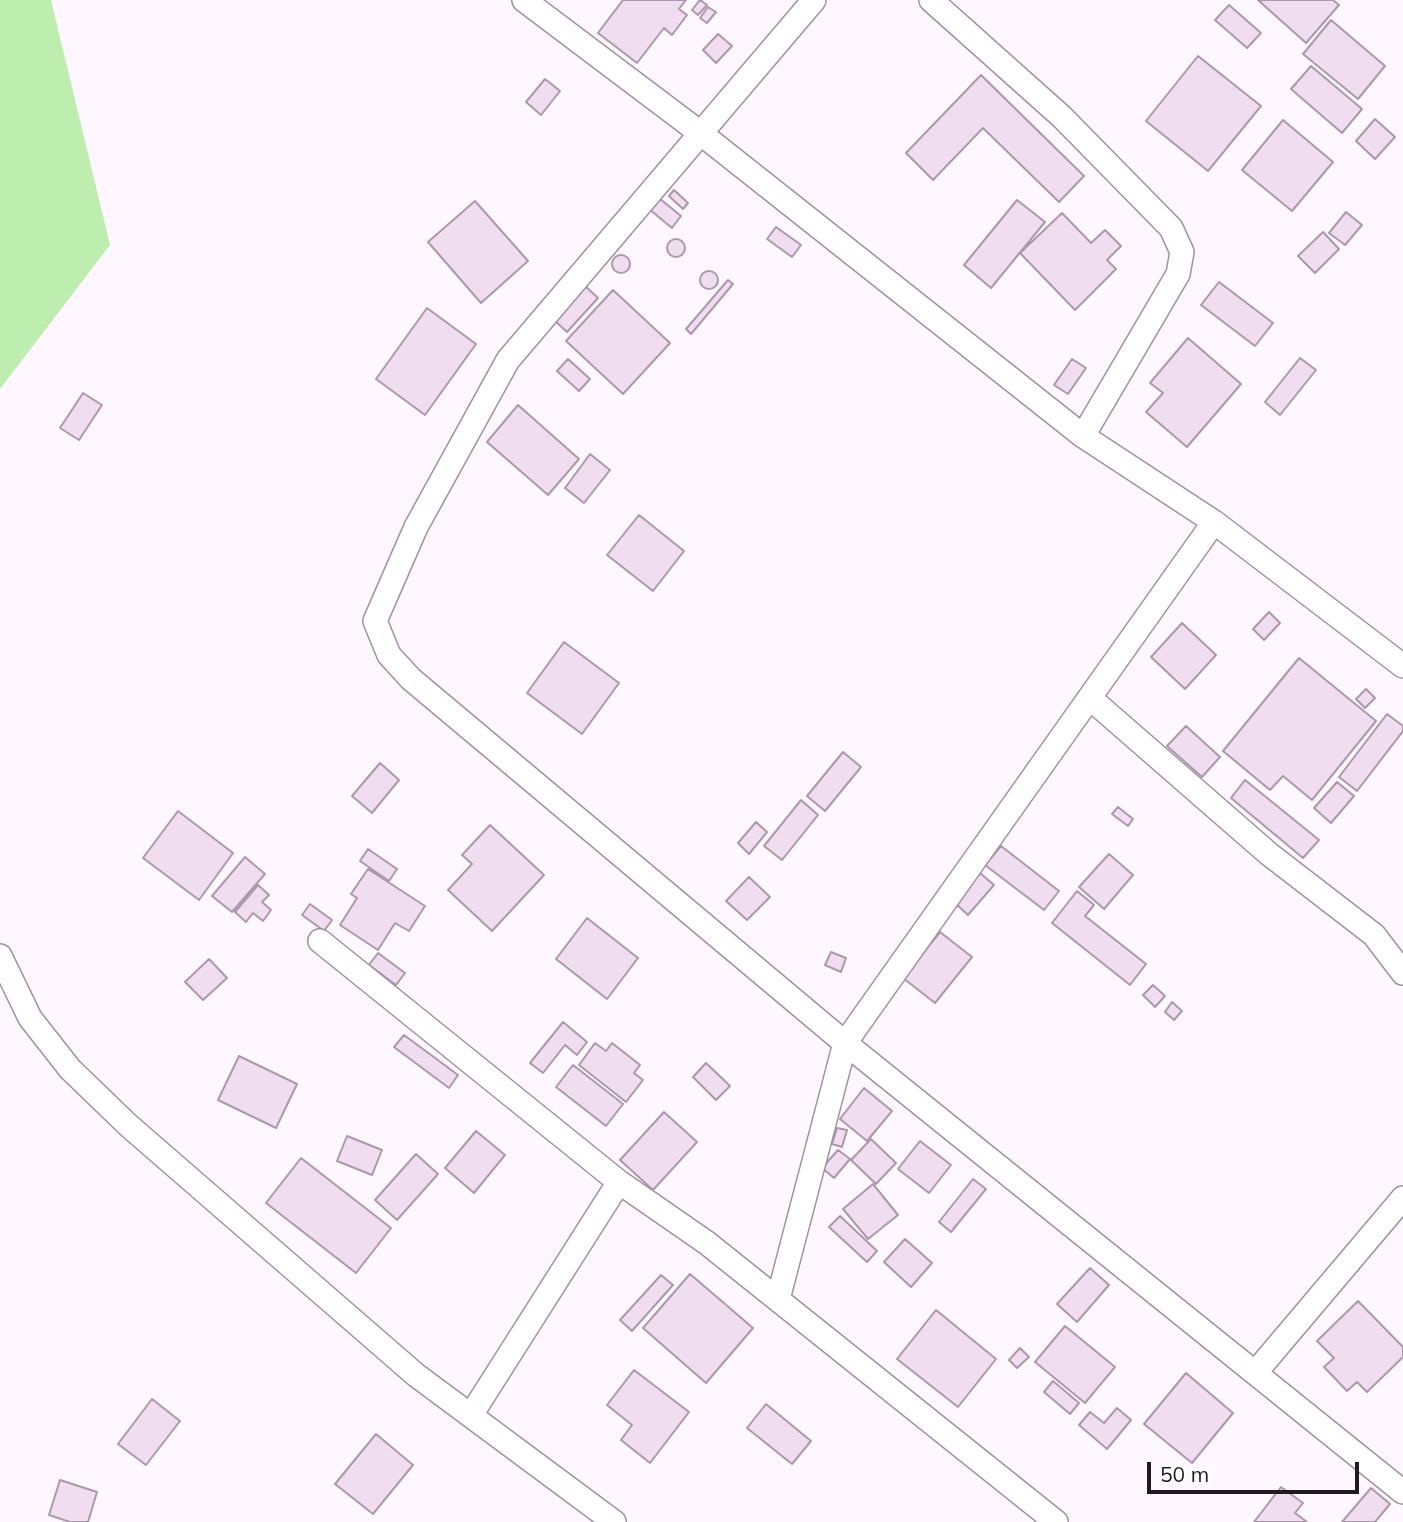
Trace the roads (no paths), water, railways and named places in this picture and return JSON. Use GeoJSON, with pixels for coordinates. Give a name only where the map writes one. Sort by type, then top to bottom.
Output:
{"type":"FeatureCollection","features":[{"type":"Feature","properties":{"kind":"street"},"geometry":{"type":"LineString","coordinates":[[524,0],[699,132],[1083,436],[1214,522],[1403,666]]}},
{"type":"Feature","properties":{"kind":"street"},"geometry":{"type":"LineString","coordinates":[[814,0],[699,132],[508,360],[416,527],[375,621],[389,654],[411,679],[845,1044],[1403,1492]]}},
{"type":"Feature","properties":{"kind":"street"},"geometry":{"type":"LineString","coordinates":[[930,0],[1062,117],[1171,228],[1182,251],[1178,274],[1083,436]]}},
{"type":"Feature","properties":{"kind":"street"},"geometry":{"type":"LineString","coordinates":[[778,1299],[845,1044],[1214,522]]}},
{"type":"Feature","properties":{"kind":"street"},"geometry":{"type":"LineString","coordinates":[[1091,699],[1269,854],[1374,935],[1403,973]]}},
{"type":"Feature","properties":{"kind":"street"},"geometry":{"type":"LineString","coordinates":[[320,941],[619,1182],[707,1243],[1056,1522]]}},
{"type":"Feature","properties":{"kind":"street"},"geometry":{"type":"LineString","coordinates":[[0,956],[30,1018],[70,1069],[128,1125],[416,1375],[614,1522]]}},
{"type":"Feature","properties":{"kind":"street"},"geometry":{"type":"LineString","coordinates":[[471,1415],[619,1182]]}},
{"type":"Feature","properties":{"kind":"street"},"geometry":{"type":"LineString","coordinates":[[1255,1373],[1403,1198]]}}]}
